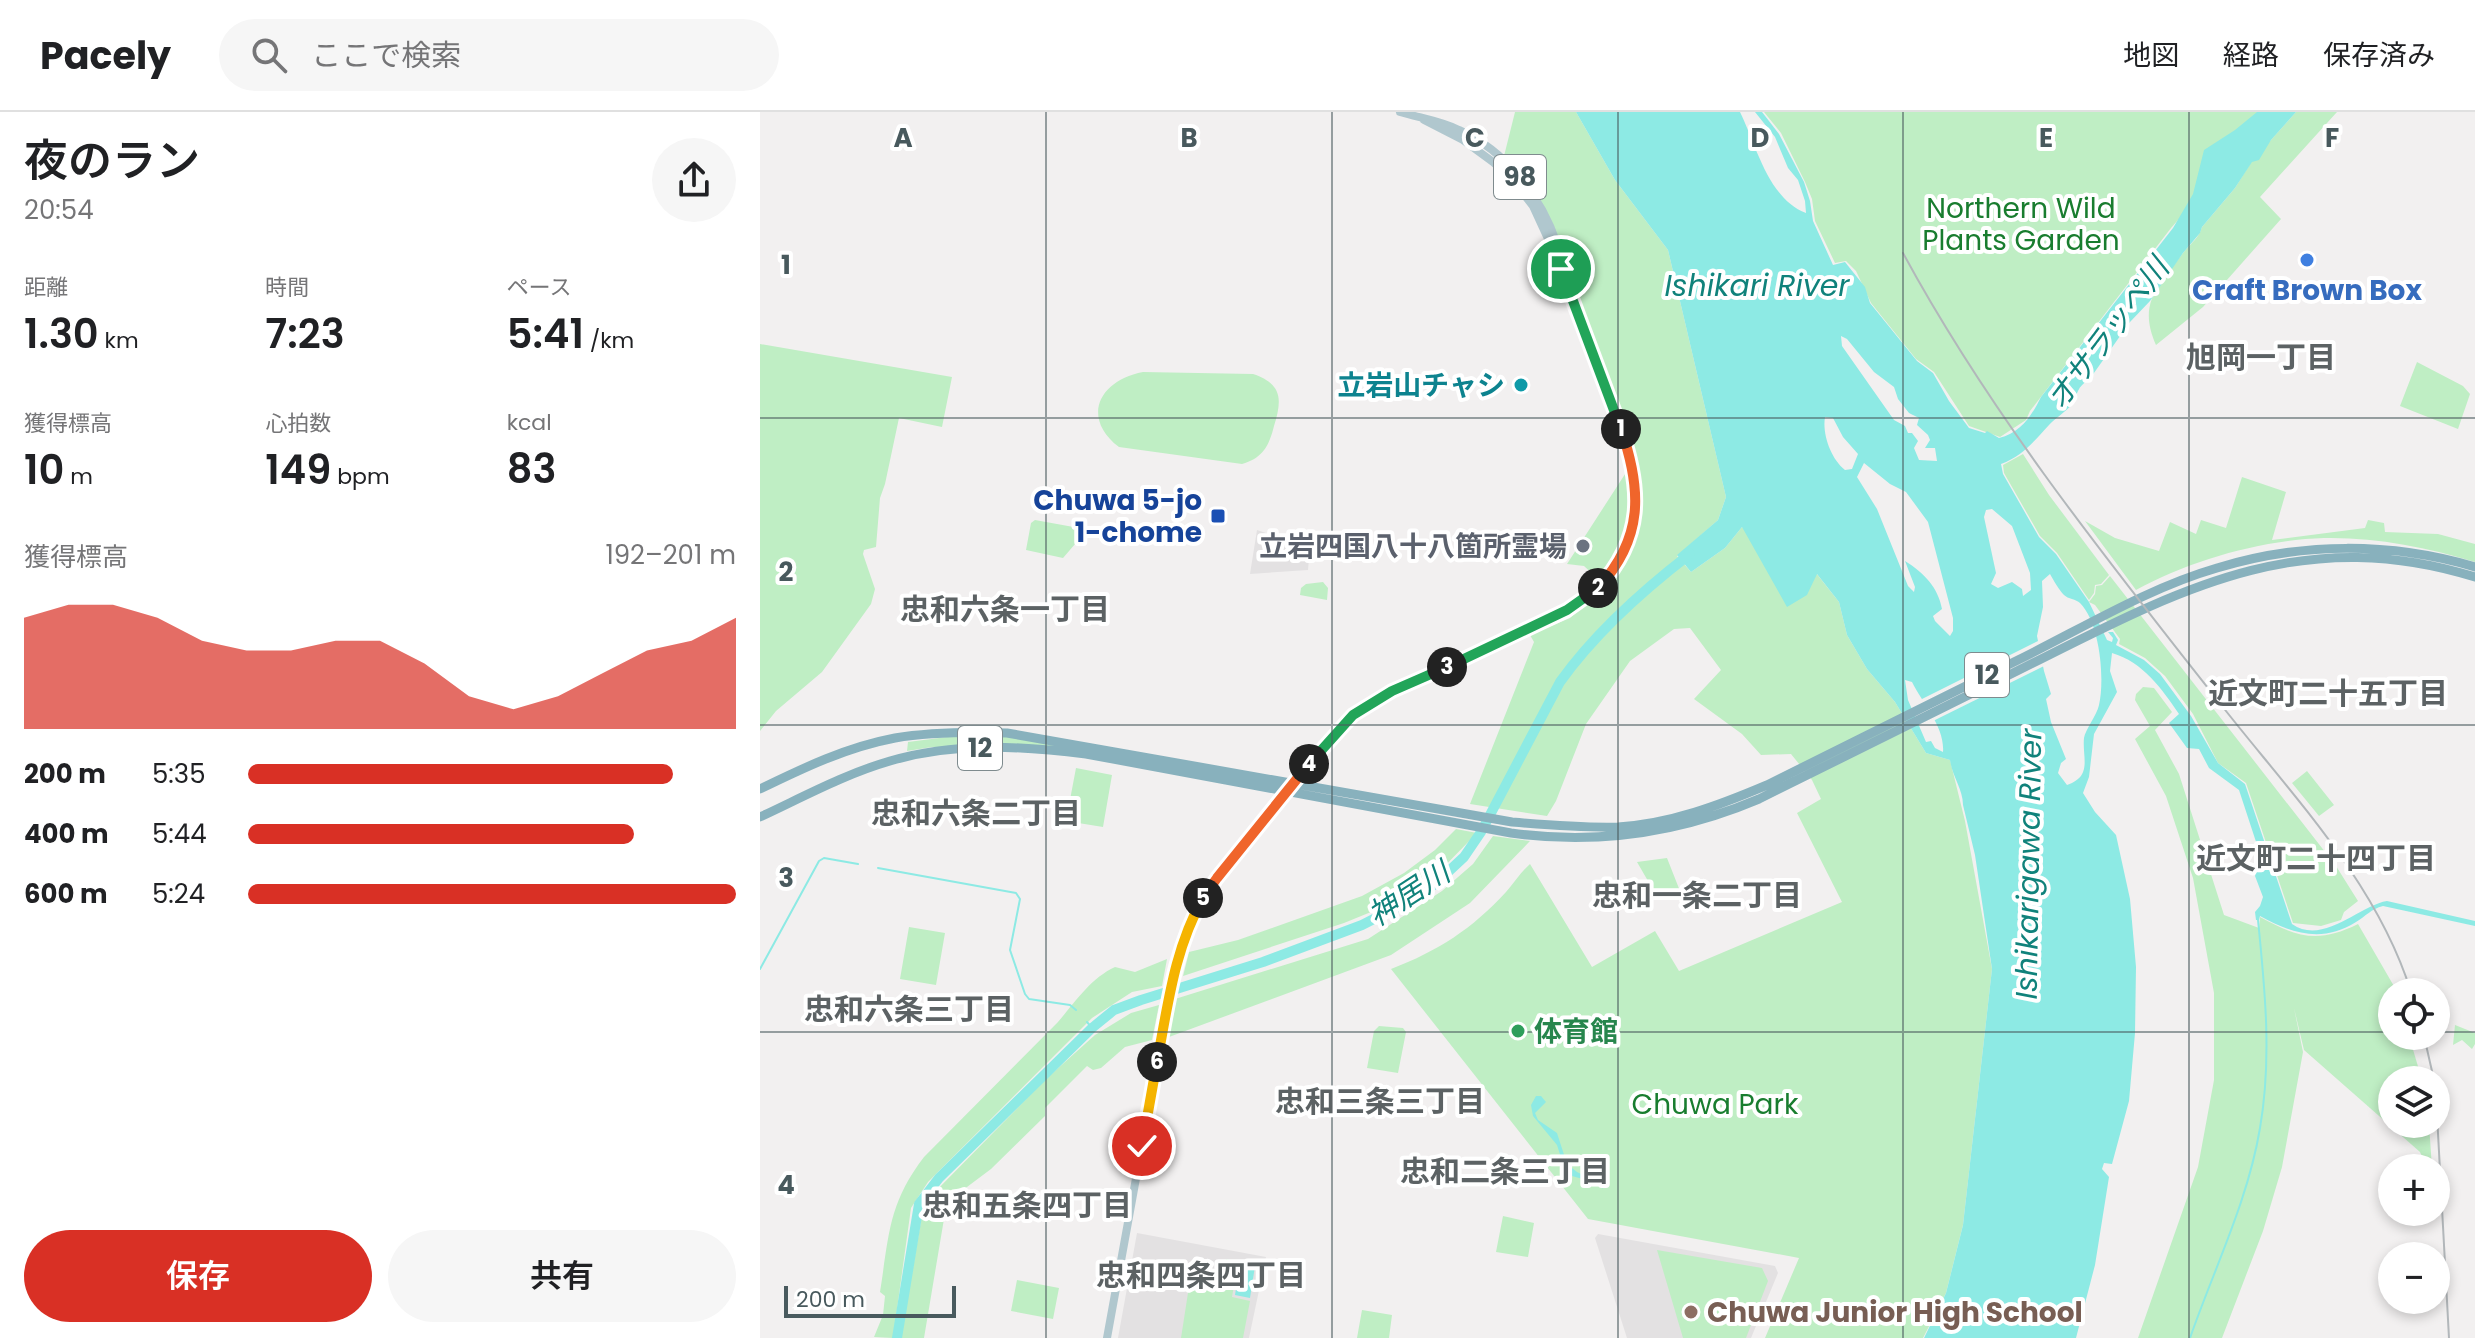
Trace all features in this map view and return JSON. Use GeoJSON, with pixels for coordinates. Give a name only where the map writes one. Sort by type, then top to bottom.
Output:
{"type":"FeatureCollection","features":[{"type":"Feature","properties":{"kind":"highway","name":"12"},"geometry":{"type":"LineString","coordinates":[[760,789],[815,763],[880,742],[921,735],[979,732],[1042,737],[1293,783],[1472,821],[1506,832],[1577,838],[1624,837],[1729,812],[1822,762],[2217,567],[2265,555],[2323,548],[2407,551],[2475,567]]}},
{"type":"Feature","properties":{"kind":"highway","name":"12"},"geometry":{"type":"LineString","coordinates":[[2157,596],[2223,576],[2289,562],[2321,559],[2389,560],[2445,568],[2475,577]]}},
{"type":"Feature","properties":{"kind":"highway","name":"12"},"geometry":{"type":"LineString","coordinates":[[760,817],[842,777],[891,760],[987,747],[1086,754],[1284,792],[1472,821],[1558,826],[1619,827],[1666,820],[1725,803],[1822,762]]}},
{"type":"Feature","properties":{"kind":"main road","name":"98"},"geometry":{"type":"LineString","coordinates":[[1293,783],[1353,715],[1399,688],[1567,610],[1600,587],[1624,552],[1635,516],[1635,474],[1548,222],[1521,179],[1503,160],[1471,136],[1438,122],[1400,112]]}},
{"type":"Feature","properties":{"kind":"main road"},"geometry":{"type":"LineString","coordinates":[[1107,1338],[1174,969],[1186,933],[1204,897],[1293,783]]}},
{"type":"Feature","properties":{"kind":"shaded area"},"geometry":{"type":"Polygon","coordinates":[[[1257,530],[1310,548],[1308,570],[1250,574],[1257,530]]]}},
{"type":"Feature","properties":{"kind":"shaded area"},"geometry":{"type":"Polygon","coordinates":[[[1137,1233],[1266,1257],[1249,1338],[1118,1338],[1137,1233]]]}},
{"type":"Feature","properties":{"kind":"shaded area","name":"Chuwa Junior High School"},"geometry":{"type":"Polygon","coordinates":[[[1598,1234],[1775,1266],[1778,1273],[1751,1338],[1627,1338],[1595,1238],[1598,1234]]]}},
{"type":"Feature","properties":{"kind":"green space","name":"Chuwa Park"},"geometry":{"type":"Polygon","coordinates":[[[1515,112],[1576,112],[1615,180],[1668,250],[1726,497],[1718,520],[1677,556],[1691,572],[1725,548],[1742,527],[1816,573],[1839,602],[1847,635],[1867,669],[1895,702],[1926,753],[1950,760],[1965,821],[1992,969],[1963,1225],[1946,1293],[1923,1338],[1765,1338],[1799,1258],[1588,1219],[1391,969],[1424,955],[1467,928],[1506,892],[1530,864],[1592,967],[1655,931],[1679,971],[1842,902],[1797,813],[1821,799],[1812,780],[1791,754],[1761,755],[1742,734],[1694,699],[1721,670],[1690,628],[1674,629],[1630,661],[1586,724],[1556,801],[1547,816],[1470,804],[1534,642],[1530,635],[1570,618],[1600,587],[1632,532],[1635,474],[1553,232],[1503,160],[1515,112]]]}},
{"type":"Feature","properties":{"kind":"green space","name":"Northern Wild Plants Garden"},"geometry":{"type":"Polygon","coordinates":[[[1764,112],[2273,112],[2171,228],[2026,420],[2000,437],[1969,426],[1934,372],[1916,359],[1871,303],[1856,271],[1846,261],[1835,263],[1815,221],[1812,199],[1805,182],[1781,133],[1764,112]]]}},
{"type":"Feature","properties":{"kind":"green space"},"geometry":{"type":"Polygon","coordinates":[[[2296,112],[2337,112],[2260,197],[2281,219],[2203,307],[2156,345],[2149,317],[2153,295],[2159,285],[2235,188],[2252,161],[2296,112]]]}},
{"type":"Feature","properties":{"kind":"green space"},"geometry":{"type":"Polygon","coordinates":[[[760,344],[952,377],[942,427],[899,418],[880,498],[876,547],[864,550],[863,554],[875,589],[871,604],[822,672],[776,711],[760,731],[760,344]]]}},
{"type":"Feature","properties":{"kind":"green space"},"geometry":{"type":"Polygon","coordinates":[[[2417,362],[2463,386],[2470,394],[2458,429],[2400,406],[2417,362]]]}},
{"type":"Feature","properties":{"kind":"green space"},"geometry":{"type":"Polygon","coordinates":[[[1143,372],[1253,374],[1263,378],[1275,388],[1279,401],[1267,445],[1260,455],[1242,464],[1119,447],[1100,424],[1100,401],[1116,383],[1143,372]]]}},
{"type":"Feature","properties":{"kind":"green space"},"geometry":{"type":"Polygon","coordinates":[[[2023,454],[2049,495],[2109,575],[2101,584],[2095,585],[2089,600],[2057,553],[2040,536],[2004,473],[2003,465],[2023,454]]]}},
{"type":"Feature","properties":{"kind":"green space"},"geometry":{"type":"Polygon","coordinates":[[[1627,471],[1630,500],[1625,528],[1599,580],[1584,566],[1567,564],[1627,471]]]}},
{"type":"Feature","properties":{"kind":"green space"},"geometry":{"type":"Polygon","coordinates":[[[2242,477],[2286,492],[2272,540],[2365,528],[2368,520],[2384,523],[2385,532],[2438,534],[2475,544],[2475,562],[2381,541],[2324,538],[2251,547],[2203,561],[2136,590],[2085,521],[2115,538],[2159,551],[2170,522],[2196,534],[2201,520],[2226,528],[2242,477]]]}},
{"type":"Feature","properties":{"kind":"green space"},"geometry":{"type":"Polygon","coordinates":[[[1035,520],[1079,528],[1082,536],[1063,558],[1026,550],[1031,523],[1035,520]]]}},
{"type":"Feature","properties":{"kind":"green space"},"geometry":{"type":"Polygon","coordinates":[[[2110,576],[2336,866],[2358,901],[2344,912],[2341,920],[2321,926],[2293,923],[2246,783],[2218,763],[2193,714],[2165,676],[2145,658],[2119,644],[2120,639],[2095,605],[2089,602],[2096,586],[2102,585],[2110,576]]]}},
{"type":"Feature","properties":{"kind":"green space"},"geometry":{"type":"Polygon","coordinates":[[[1323,582],[1328,588],[1327,600],[1300,595],[1301,588],[1306,584],[1323,582]]]}},
{"type":"Feature","properties":{"kind":"green space"},"geometry":{"type":"Polygon","coordinates":[[[2143,687],[2154,688],[2172,712],[2155,730],[2179,774],[2224,915],[2259,928],[2260,917],[2308,936],[2331,934],[2358,924],[2389,978],[2378,978],[2378,1050],[2413,1050],[2418,1066],[2378,1066],[2378,1115],[2304,1050],[2294,1008],[2303,1052],[2282,1167],[2263,1231],[2222,1338],[2138,1338],[2198,1167],[2214,1080],[2214,993],[2193,878],[2166,796],[2135,739],[2150,726],[2135,700],[2143,687]]]}},
{"type":"Feature","properties":{"kind":"green space"},"geometry":{"type":"Polygon","coordinates":[[[1015,736],[1086,748],[932,747],[907,751],[908,742],[947,737],[1015,736]]]}},
{"type":"Feature","properties":{"kind":"green space"},"geometry":{"type":"Polygon","coordinates":[[[1076,768],[1112,775],[1103,827],[1066,821],[1076,768]]]}},
{"type":"Feature","properties":{"kind":"green space"},"geometry":{"type":"Polygon","coordinates":[[[2307,771],[2334,805],[2319,816],[2292,783],[2307,771]]]}},
{"type":"Feature","properties":{"kind":"green space"},"geometry":{"type":"Polygon","coordinates":[[[1456,829],[1477,833],[1432,879],[1398,901],[1344,923],[1183,976],[1189,952],[1238,940],[1362,896],[1404,873],[1435,850],[1456,829]]]}},
{"type":"Feature","properties":{"kind":"green space"},"geometry":{"type":"Polygon","coordinates":[[[1493,836],[1530,841],[1470,903],[1391,955],[1169,1037],[1175,999],[1368,939],[1442,891],[1473,864],[1493,836]]]}},
{"type":"Feature","properties":{"kind":"green space"},"geometry":{"type":"Polygon","coordinates":[[[1667,858],[1680,891],[1659,900],[1637,862],[1667,858]]]}},
{"type":"Feature","properties":{"kind":"green space"},"geometry":{"type":"Polygon","coordinates":[[[909,927],[945,933],[936,985],[900,979],[909,927]]]}},
{"type":"Feature","properties":{"kind":"green space"},"geometry":{"type":"Polygon","coordinates":[[[1167,959],[1162,986],[1132,992],[1092,1018],[928,1182],[911,1208],[893,1338],[874,1337],[883,1315],[885,1296],[880,1292],[892,1221],[903,1190],[924,1157],[1058,1022],[1098,977],[1115,967],[1135,972],[1167,959]]]}},
{"type":"Feature","properties":{"kind":"green space"},"geometry":{"type":"Polygon","coordinates":[[[1159,1005],[1152,1040],[1125,1047],[1101,1068],[1093,1070],[1087,1066],[1045,1108],[1045,1116],[991,1169],[955,1196],[945,1213],[924,1338],[901,1338],[923,1209],[929,1198],[1046,1079],[1095,1035],[1131,1013],[1159,1005]]]}},
{"type":"Feature","properties":{"kind":"green space"},"geometry":{"type":"Polygon","coordinates":[[[2455,1025],[2475,1033],[2472,1049],[2462,1040],[2453,1045],[2455,1025]]]}},
{"type":"Feature","properties":{"kind":"green space"},"geometry":{"type":"Polygon","coordinates":[[[1379,1026],[1403,1028],[1406,1032],[1398,1073],[1367,1068],[1374,1031],[1379,1026]]]}},
{"type":"Feature","properties":{"kind":"green space"},"geometry":{"type":"Polygon","coordinates":[[[2404,1138],[2430,1138],[2431,1154],[2420,1152],[2404,1138]]]}},
{"type":"Feature","properties":{"kind":"green space"},"geometry":{"type":"Polygon","coordinates":[[[1503,1216],[1534,1223],[1528,1257],[1496,1252],[1503,1216]]]}},
{"type":"Feature","properties":{"kind":"green space"},"geometry":{"type":"Polygon","coordinates":[[[1657,1250],[1762,1268],[1768,1281],[1746,1338],[1683,1338],[1657,1250]]]}},
{"type":"Feature","properties":{"kind":"green space"},"geometry":{"type":"Polygon","coordinates":[[[1226,1259],[1238,1262],[1232,1297],[1250,1301],[1243,1338],[1181,1338],[1190,1280],[1221,1284],[1226,1259]]]}},
{"type":"Feature","properties":{"kind":"green space"},"geometry":{"type":"Polygon","coordinates":[[[1017,1280],[1059,1288],[1053,1319],[1011,1311],[1017,1280]]]}},
{"type":"Feature","properties":{"kind":"green space"},"geometry":{"type":"Polygon","coordinates":[[[1362,1310],[1392,1315],[1389,1338],[1357,1338],[1362,1310]]]}},
{"type":"Feature","properties":{"kind":"water","name":"Ishikari River"},"geometry":{"type":"Polygon","coordinates":[[[1576,112],[1740,112],[1773,183],[1793,206],[1806,213],[1798,180],[1788,168],[1775,137],[1755,112],[1762,112],[1779,134],[1804,182],[1813,221],[1833,265],[1845,262],[1865,287],[1870,303],[1917,361],[1933,373],[1969,428],[1987,431],[1999,438],[2014,432],[2025,422],[2041,397],[2173,228],[2193,194],[2204,150],[2257,112],[2296,112],[2271,140],[2259,160],[2252,162],[2202,227],[2150,301],[2130,322],[2080,388],[2072,404],[2022,452],[2001,464],[2003,474],[2039,537],[2056,554],[2089,602],[2107,640],[2112,642],[2113,638],[2108,632],[2113,632],[2118,640],[2116,645],[2144,660],[2160,674],[2191,716],[2218,763],[2245,784],[2292,924],[2316,930],[2329,927],[2387,901],[2475,921],[2475,926],[2383,906],[2344,929],[2320,934],[2296,931],[2260,916],[2256,920],[2255,912],[2263,897],[2255,876],[2260,854],[2239,790],[2209,768],[2199,749],[2187,748],[2169,723],[2179,714],[2151,678],[2133,663],[2112,653],[2110,671],[2117,692],[2094,734],[2089,777],[2083,793],[2116,835],[2130,899],[2136,967],[2135,1033],[2129,1101],[2112,1164],[2104,1163],[2102,1169],[2109,1177],[2095,1265],[2076,1338],[1924,1338],[1946,1293],[1963,1225],[1992,969],[1975,855],[1961,793],[1950,760],[1926,753],[1895,702],[1867,669],[1847,635],[1839,602],[1817,574],[1807,595],[1787,607],[1742,527],[1725,548],[1691,572],[1677,555],[1718,520],[1726,497],[1668,250],[1615,180],[1576,112]],[[1841,336],[1842,346],[1894,420],[1905,426],[1918,441],[1914,448],[1919,460],[1937,461],[1935,448],[1925,448],[1930,440],[1917,425],[1919,418],[1909,413],[1898,399],[1894,387],[1874,372],[1841,336]],[[1825,417],[1825,431],[1836,459],[1845,470],[1852,469],[1858,454],[1843,437],[1833,418],[1825,417]],[[1864,463],[1857,477],[1877,509],[1908,586],[1914,592],[1905,561],[1934,587],[1942,609],[1933,616],[1950,636],[1953,618],[1928,522],[1906,492],[1890,484],[1864,463]],[[1992,509],[1986,510],[1984,517],[1996,573],[1991,584],[1998,588],[2012,582],[2022,589],[2023,596],[2031,590],[2030,573],[2012,526],[1992,509]],[[2050,574],[2042,581],[2043,607],[2037,636],[2051,694],[2046,699],[2051,722],[2066,759],[2058,773],[2067,785],[2080,777],[2083,771],[2084,738],[2098,709],[2101,694],[2099,652],[2087,612],[2078,602],[2064,595],[2050,574]],[[1905,680],[1908,700],[1926,742],[1931,741],[1935,748],[1943,752],[1941,734],[1932,716],[1912,682],[1905,680]]]}},
{"type":"Feature","properties":{"kind":"water"},"geometry":{"type":"Polygon","coordinates":[[[1536,1096],[1541,1096],[1546,1102],[1535,1113],[1538,1120],[1557,1133],[1567,1164],[1601,1184],[1603,1189],[1597,1183],[1572,1176],[1564,1167],[1557,1145],[1533,1116],[1531,1105],[1536,1096]]]}},
{"type":"Feature","properties":{"kind":"water"},"geometry":{"type":"Polygon","coordinates":[[[1240,1264],[1255,1266],[1250,1298],[1235,1295],[1240,1264]]]}},
{"type":"Feature","properties":{"kind":"pier"},"geometry":{"type":"Polygon","coordinates":[[[2042,639],[2046,665],[1931,722],[1918,701],[2042,639]]]}},
{"type":"Feature","properties":{"kind":"waterway","name":"神居川"},"geometry":{"type":"LineString","coordinates":[[897,1338],[919,1204],[939,1178],[1114,1010],[1263,962],[1362,925],[1435,884],[1464,857],[1481,832],[1560,682],[1620,614],[1690,554]]}},
{"type":"Feature","properties":{"kind":"waterway"},"geometry":{"type":"LineString","coordinates":[[760,969],[819,861],[824,858],[858,864]]}},
{"type":"Feature","properties":{"kind":"waterway"},"geometry":{"type":"LineString","coordinates":[[878,868],[1016,893],[1020,899],[1010,950],[1025,994],[1029,999],[1070,1005],[1076,1010]]}},
{"type":"Feature","properties":{"kind":"waterway"},"geometry":{"type":"LineString","coordinates":[[2190,1338],[2239,1208],[2260,1128],[2266,1050],[2258,920]]}},
{"type":"Feature","properties":{"kind":"waterway","name":"神居川"},"geometry":{"type":"LineString","coordinates":[[1087,1022],[1092,1028]]}},
{"type":"Feature","properties":{"kind":"railway"},"geometry":{"type":"LineString","coordinates":[[1903,253],[1972,370],[2050,482],[2352,873],[2376,911],[2406,978]]}},
{"type":"Feature","properties":{"kind":"railway"},"geometry":{"type":"LineString","coordinates":[[2427,1050],[2431,1066]]}},
{"type":"Feature","properties":{"kind":"railway"},"geometry":{"type":"LineString","coordinates":[[2438,1138],[2449,1338]]}},
{"type":"Feature","properties":{"kind":"place","name":"Craft Brown Box"},"geometry":{"type":"Point","coordinates":[2307,260]}},
{"type":"Feature","properties":{"kind":"place","name":"立岩山チャシ"},"geometry":{"type":"Point","coordinates":[1521,385]}},
{"type":"Feature","properties":{"kind":"place","name":"Chuwa 5-jo 1-chome"},"geometry":{"type":"Point","coordinates":[1218,516]}},
{"type":"Feature","properties":{"kind":"place","name":"立岩四国八十八箇所霊場"},"geometry":{"type":"Point","coordinates":[1583,546]}},
{"type":"Feature","properties":{"kind":"place","name":"体育館"},"geometry":{"type":"Point","coordinates":[1518,1031]}},
{"type":"Feature","properties":{"kind":"place","name":"Chuwa Junior High School"},"geometry":{"type":"Point","coordinates":[1691,1312]}},
{"type":"Feature","properties":{"kind":"district","name":"旭岡一丁目"},"geometry":{"type":"Point","coordinates":[2261,358]}},
{"type":"Feature","properties":{"kind":"district","name":"忠和六条一丁目"},"geometry":{"type":"Point","coordinates":[1005,610]}},
{"type":"Feature","properties":{"kind":"district","name":"近文町二十五丁目"},"geometry":{"type":"Point","coordinates":[2328,694]}},
{"type":"Feature","properties":{"kind":"district","name":"忠和六条二丁目"},"geometry":{"type":"Point","coordinates":[976,814]}},
{"type":"Feature","properties":{"kind":"district","name":"近文町二十四丁目"},"geometry":{"type":"Point","coordinates":[2316,859]}},
{"type":"Feature","properties":{"kind":"district","name":"忠和一条二丁目"},"geometry":{"type":"Point","coordinates":[1697,896]}},
{"type":"Feature","properties":{"kind":"district","name":"忠和六条三丁目"},"geometry":{"type":"Point","coordinates":[909,1010]}},
{"type":"Feature","properties":{"kind":"district","name":"忠和三条三丁目"},"geometry":{"type":"Point","coordinates":[1380,1102]}},
{"type":"Feature","properties":{"kind":"district","name":"忠和二条三丁目"},"geometry":{"type":"Point","coordinates":[1505,1172]}},
{"type":"Feature","properties":{"kind":"district","name":"忠和五条四丁目"},"geometry":{"type":"Point","coordinates":[1027,1206]}},
{"type":"Feature","properties":{"kind":"district","name":"忠和四条四丁目"},"geometry":{"type":"Point","coordinates":[1201,1276]}},
{"type":"Feature","properties":{"kind":"route"},"geometry":{"type":"LineString","coordinates":[[1142,1146],[1174,969],[1186,933],[1217,878],[1284,792],[1353,715],[1399,688],[1567,610],[1600,587],[1624,552],[1635,516],[1635,474],[1561,269]]}},
{"type":"Feature","properties":{"kind":"water label","name":"オサラッペ川"},"geometry":{"type":"Point","coordinates":[2108,334]}},
{"type":"Feature","properties":{"kind":"water label","name":"Ishikarigawa River"},"geometry":{"type":"Point","coordinates":[2029,864]}}]}
